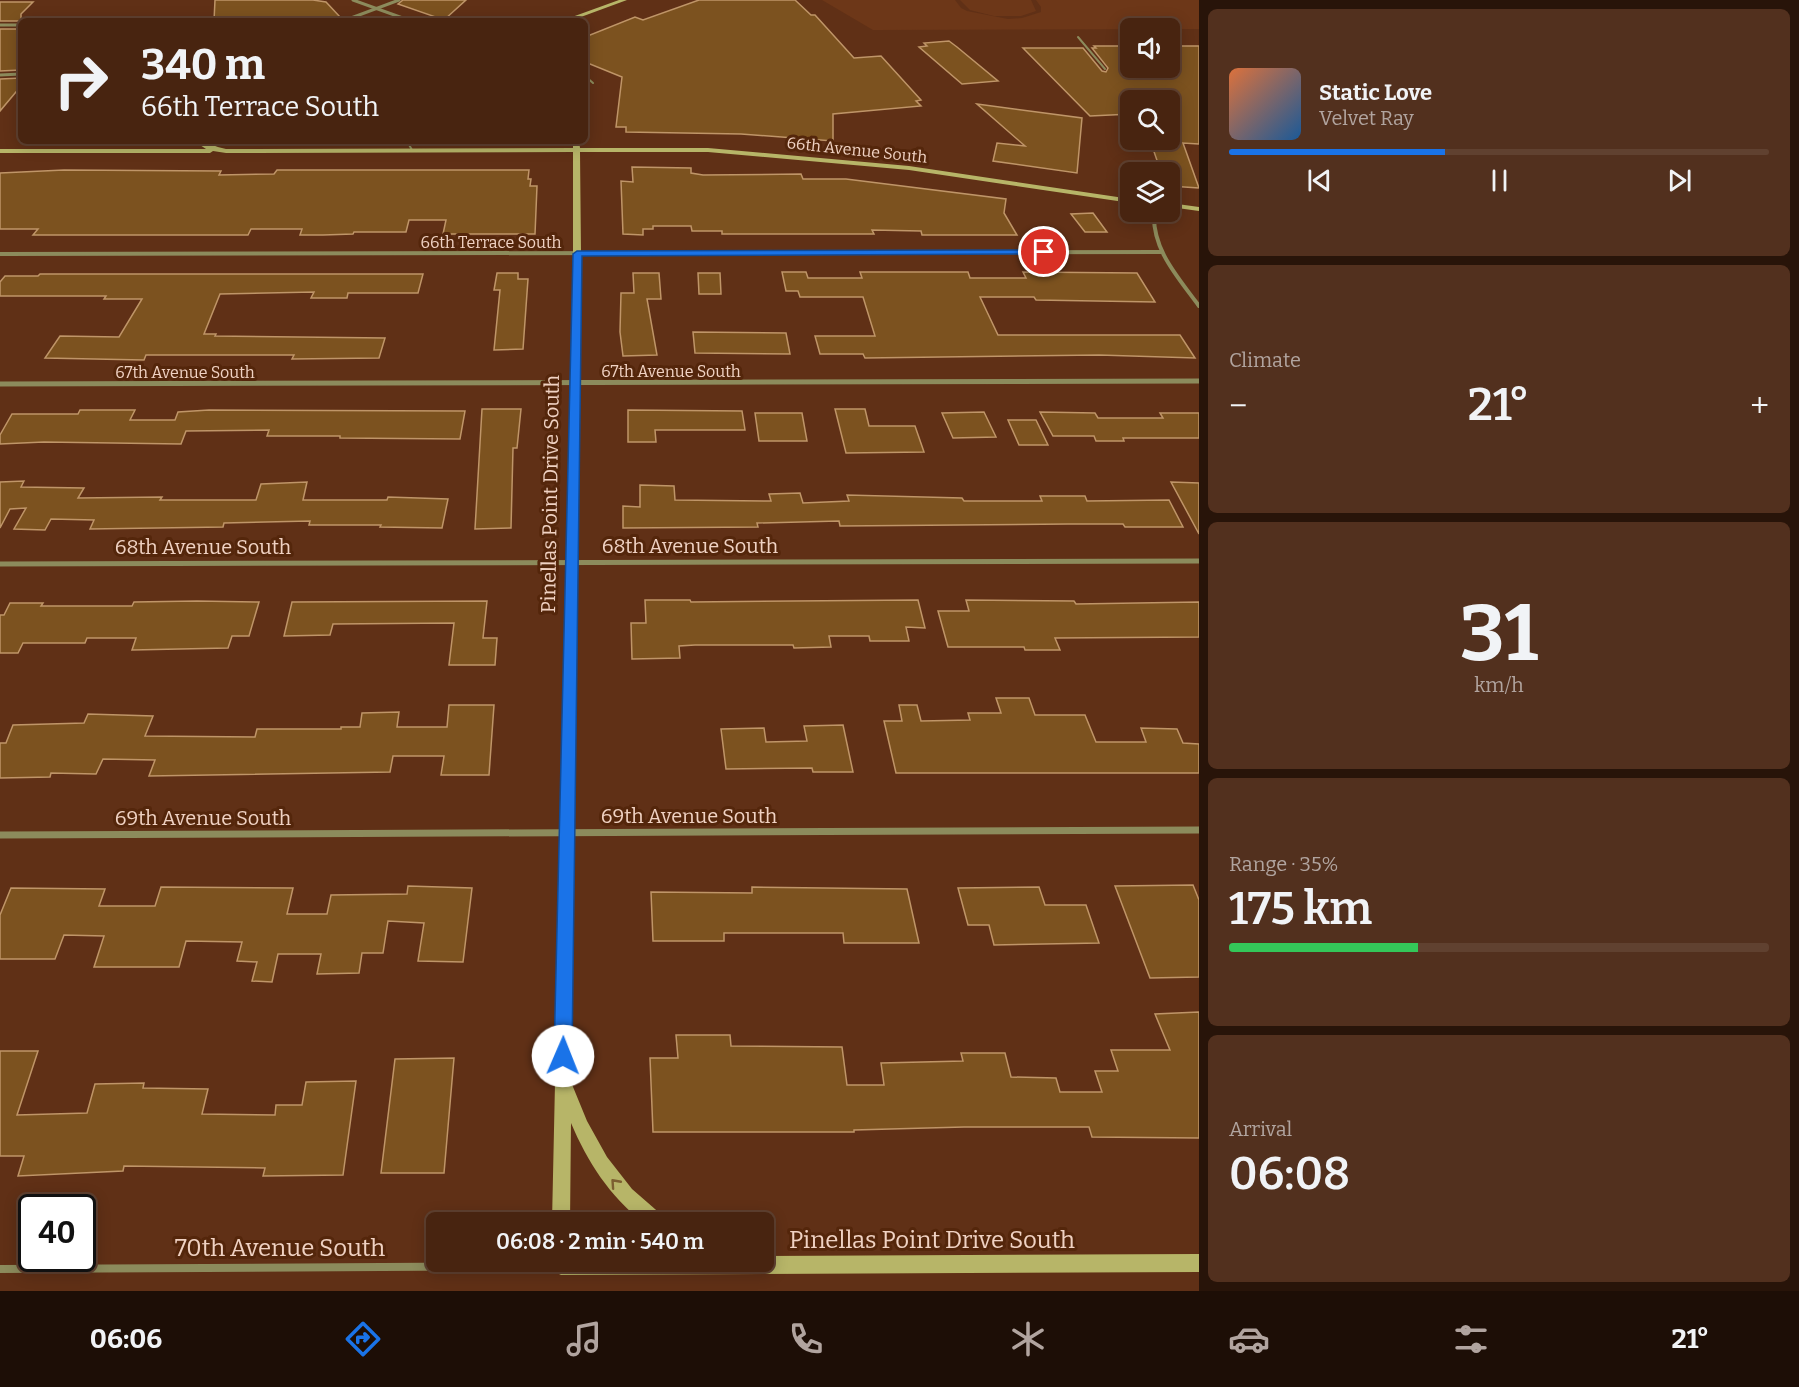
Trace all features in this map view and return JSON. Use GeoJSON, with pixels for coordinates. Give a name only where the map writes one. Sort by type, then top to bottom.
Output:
{"type":"FeatureCollection","features":[{"type":"Feature","properties":{"kind":"street"},"geometry":{"type":"LineString","coordinates":[[353,0],[403,18]]}},
{"type":"Feature","properties":{"kind":"street"},"geometry":{"type":"LineString","coordinates":[[352,18],[399,0]]}},
{"type":"Feature","properties":{"kind":"street"},"geometry":{"type":"LineString","coordinates":[[573,18],[624,0]]}},
{"type":"Feature","properties":{"kind":"street"},"geometry":{"type":"LineString","coordinates":[[0,25],[18,25]]}},
{"type":"Feature","properties":{"kind":"street"},"geometry":{"type":"LineString","coordinates":[[0,75],[18,74]]}},
{"type":"Feature","properties":{"kind":"street"},"geometry":{"type":"LineString","coordinates":[[0,149],[49,144]]}},
{"type":"Feature","properties":{"kind":"street"},"geometry":{"type":"LineString","coordinates":[[203,144],[226,151]]}},
{"type":"Feature","properties":{"kind":"street"},"geometry":{"type":"LineString","coordinates":[[0,149],[412,150],[577,145]]}},
{"type":"Feature","properties":{"kind":"street","name":"66th Avenue South"},"geometry":{"type":"LineString","coordinates":[[577,145],[708,150],[788,156],[920,170],[1120,199]]}},
{"type":"Feature","properties":{"kind":"street","name":"Pinellas Point Drive South"},"geometry":{"type":"LineString","coordinates":[[561,1212],[577,145]]}},
{"type":"Feature","properties":{"kind":"street"},"geometry":{"type":"LineString","coordinates":[[1180,207],[1199,209]]}},
{"type":"Feature","properties":{"kind":"street"},"geometry":{"type":"LineString","coordinates":[[1152,222],[1162,252],[1199,306]]}},
{"type":"Feature","properties":{"kind":"street","name":"66th Terrace South"},"geometry":{"type":"LineString","coordinates":[[0,254],[1162,252]]}},
{"type":"Feature","properties":{"kind":"street","name":"67th Avenue South"},"geometry":{"type":"LineString","coordinates":[[0,384],[1199,381]]}},
{"type":"Feature","properties":{"kind":"street","name":"68th Avenue South"},"geometry":{"type":"LineString","coordinates":[[0,564],[1199,561]]}},
{"type":"Feature","properties":{"kind":"street","name":"69th Avenue South"},"geometry":{"type":"LineString","coordinates":[[0,835],[1199,830]]}},
{"type":"Feature","properties":{"kind":"street"},"geometry":{"type":"LineString","coordinates":[[563,1078],[578,1125],[609,1176],[642,1212]]}},
{"type":"Feature","properties":{"kind":"street","name":"Pinellas Point Drive South"},"geometry":{"type":"LineString","coordinates":[[774,1263],[1199,1263]]}},
{"type":"Feature","properties":{"kind":"street","name":"70th Avenue South"},"geometry":{"type":"LineString","coordinates":[[0,1269],[426,1265]]}},
{"type":"Feature","properties":{"kind":"lane"},"geometry":{"type":"LineString","coordinates":[[1078,37],[1105,69]]}},
{"type":"Feature","properties":{"kind":"lane"},"geometry":{"type":"LineString","coordinates":[[588,79],[593,83]]}},
{"type":"Feature","properties":{"kind":"lane"},"geometry":{"type":"LineString","coordinates":[[409,144],[412,150]]}},
{"type":"Feature","properties":{"kind":"shaded area"},"geometry":{"type":"Polygon","coordinates":[[[822,0],[955,0],[961,8],[967,11],[1008,19],[1022,18],[1041,12],[1041,7],[1036,0],[1199,0],[1199,29],[1180,29],[1180,18],[1120,18],[1120,29],[873,30],[822,0]]]}},
{"type":"Feature","properties":{"kind":"shaded area"},"geometry":{"type":"Polygon","coordinates":[[[960,0],[1031,0],[1036,11],[1021,16],[994,16],[970,10],[960,0]]]}},
{"type":"Feature","properties":{"kind":"building"},"geometry":{"type":"Polygon","coordinates":[[[215,0],[313,0],[326,2],[341,18],[214,18],[215,0]]]}},
{"type":"Feature","properties":{"kind":"building"},"geometry":{"type":"Polygon","coordinates":[[[403,0],[466,0],[446,18],[438,18],[398,4],[403,0]]]}},
{"type":"Feature","properties":{"kind":"building"},"geometry":{"type":"Polygon","coordinates":[[[699,0],[795,0],[811,15],[815,15],[854,58],[881,56],[921,100],[916,101],[921,106],[833,114],[833,141],[741,134],[626,132],[626,127],[616,127],[622,77],[588,63],[588,36],[635,17],[643,20],[699,0]]]}},
{"type":"Feature","properties":{"kind":"building"},"geometry":{"type":"Polygon","coordinates":[[[0,2],[33,2],[21,14],[18,21],[0,21],[0,2]]]}},
{"type":"Feature","properties":{"kind":"building"},"geometry":{"type":"Polygon","coordinates":[[[0,29],[18,29],[18,70],[0,71],[0,29]]]}},
{"type":"Feature","properties":{"kind":"building"},"geometry":{"type":"Polygon","coordinates":[[[949,41],[998,81],[962,84],[919,47],[927,46],[924,43],[949,41]]]}},
{"type":"Feature","properties":{"kind":"building"},"geometry":{"type":"Polygon","coordinates":[[[1094,46],[1120,46],[1120,78],[1180,78],[1180,46],[1199,46],[1199,144],[1183,143],[1199,188],[1180,187],[1180,162],[1158,162],[1153,150],[1180,150],[1180,90],[1120,90],[1120,115],[1090,116],[1023,48],[1083,48],[1102,71],[1106,72],[1108,68],[1092,48],[1096,48],[1094,46]]]}},
{"type":"Feature","properties":{"kind":"building"},"geometry":{"type":"Polygon","coordinates":[[[18,78],[18,90],[0,111],[0,79],[18,78]]]}},
{"type":"Feature","properties":{"kind":"building"},"geometry":{"type":"Polygon","coordinates":[[[977,104],[1082,118],[1077,173],[993,161],[997,143],[1025,146],[977,104]]]}},
{"type":"Feature","properties":{"kind":"building"},"geometry":{"type":"Polygon","coordinates":[[[632,167],[691,168],[691,173],[703,175],[801,174],[803,179],[846,179],[1006,199],[1004,213],[1017,235],[922,235],[921,231],[872,230],[874,234],[722,234],[722,231],[692,231],[691,226],[653,226],[653,229],[643,229],[643,235],[623,234],[621,181],[633,182],[632,167]]]}},
{"type":"Feature","properties":{"kind":"building"},"geometry":{"type":"Polygon","coordinates":[[[64,170],[221,171],[219,175],[274,174],[277,170],[529,170],[530,186],[537,186],[535,234],[443,234],[446,220],[409,220],[406,232],[354,232],[353,234],[323,235],[300,235],[302,229],[251,229],[248,235],[33,235],[38,229],[0,229],[0,173],[64,170]]]}},
{"type":"Feature","properties":{"kind":"building"},"geometry":{"type":"Polygon","coordinates":[[[1093,213],[1107,232],[1085,232],[1071,214],[1093,213]]]}},
{"type":"Feature","properties":{"kind":"building"},"geometry":{"type":"Polygon","coordinates":[[[782,272],[806,272],[808,278],[862,278],[860,272],[968,272],[970,278],[1026,278],[1023,272],[1137,273],[1155,302],[980,297],[998,335],[1180,335],[1195,358],[1099,355],[865,358],[863,354],[820,354],[815,336],[875,336],[863,297],[800,297],[798,291],[786,291],[782,272]]]}},
{"type":"Feature","properties":{"kind":"building"},"geometry":{"type":"Polygon","coordinates":[[[497,273],[518,273],[518,279],[528,279],[523,349],[494,350],[500,290],[494,290],[497,273]]]}},
{"type":"Feature","properties":{"kind":"building"},"geometry":{"type":"Polygon","coordinates":[[[633,273],[659,273],[661,299],[647,299],[657,355],[623,356],[620,332],[621,293],[634,293],[633,273]]]}},
{"type":"Feature","properties":{"kind":"building"},"geometry":{"type":"Polygon","coordinates":[[[698,273],[720,273],[721,294],[699,294],[698,273]]]}},
{"type":"Feature","properties":{"kind":"building"},"geometry":{"type":"Polygon","coordinates":[[[40,274],[423,274],[418,293],[348,293],[347,298],[311,298],[314,292],[220,294],[204,334],[385,338],[379,358],[292,359],[294,355],[146,355],[144,360],[45,358],[60,336],[119,337],[142,299],[104,299],[106,296],[0,296],[0,282],[5,276],[38,276],[40,274]]]}},
{"type":"Feature","properties":{"kind":"building"},"geometry":{"type":"Polygon","coordinates":[[[693,332],[786,333],[790,354],[695,353],[693,332]]]}},
{"type":"Feature","properties":{"kind":"building"},"geometry":{"type":"Polygon","coordinates":[[[482,409],[521,409],[517,448],[513,448],[511,528],[475,529],[482,409]]]}},
{"type":"Feature","properties":{"kind":"building"},"geometry":{"type":"Polygon","coordinates":[[[835,409],[865,409],[869,426],[915,426],[924,452],[846,453],[835,409]]]}},
{"type":"Feature","properties":{"kind":"building"},"geometry":{"type":"Polygon","coordinates":[[[80,410],[135,410],[130,420],[175,420],[178,412],[209,410],[465,411],[460,439],[267,436],[269,430],[186,431],[181,444],[44,442],[0,444],[0,435],[12,414],[78,414],[80,410]]]}},
{"type":"Feature","properties":{"kind":"building"},"geometry":{"type":"Polygon","coordinates":[[[628,410],[742,411],[745,430],[655,430],[656,442],[628,442],[628,410]]]}},
{"type":"Feature","properties":{"kind":"building"},"geometry":{"type":"Polygon","coordinates":[[[984,412],[996,437],[953,438],[942,413],[984,412]]]}},
{"type":"Feature","properties":{"kind":"building"},"geometry":{"type":"Polygon","coordinates":[[[1040,412],[1095,413],[1098,418],[1163,418],[1160,413],[1199,413],[1199,438],[1123,438],[1124,441],[1096,441],[1094,436],[1053,436],[1040,412]]]}},
{"type":"Feature","properties":{"kind":"building"},"geometry":{"type":"Polygon","coordinates":[[[755,413],[802,413],[807,441],[759,441],[755,413]]]}},
{"type":"Feature","properties":{"kind":"building"},"geometry":{"type":"Polygon","coordinates":[[[1008,420],[1036,420],[1048,445],[1019,445],[1008,420]]]}},
{"type":"Feature","properties":{"kind":"building"},"geometry":{"type":"Polygon","coordinates":[[[24,481],[21,487],[84,488],[78,498],[162,497],[160,500],[256,500],[261,484],[307,482],[303,500],[387,500],[388,497],[448,499],[442,528],[309,525],[310,521],[224,523],[223,527],[90,529],[94,520],[51,519],[45,530],[14,529],[26,508],[10,509],[0,528],[0,482],[24,481]]]}},
{"type":"Feature","properties":{"kind":"building"},"geometry":{"type":"Polygon","coordinates":[[[1171,482],[1199,483],[1199,534],[1171,482]]]}},
{"type":"Feature","properties":{"kind":"building"},"geometry":{"type":"Polygon","coordinates":[[[640,485],[674,486],[675,500],[771,501],[769,494],[800,493],[803,503],[849,501],[847,495],[962,498],[964,501],[1042,501],[1040,496],[1085,496],[1087,501],[1169,500],[1183,527],[1125,527],[1123,524],[840,526],[839,521],[757,523],[758,527],[623,528],[623,506],[640,507],[640,485]]]}},
{"type":"Feature","properties":{"kind":"building"},"geometry":{"type":"Polygon","coordinates":[[[645,600],[690,600],[691,602],[918,600],[925,628],[906,627],[909,641],[870,641],[869,636],[829,636],[831,647],[695,645],[679,646],[680,658],[632,659],[631,623],[646,623],[645,600]]]}},
{"type":"Feature","properties":{"kind":"building"},"geometry":{"type":"Polygon","coordinates":[[[966,600],[1074,601],[1076,604],[1199,602],[1199,637],[1055,638],[1060,650],[1025,650],[1024,647],[948,647],[938,611],[969,611],[966,600]]]}},
{"type":"Feature","properties":{"kind":"building"},"geometry":{"type":"Polygon","coordinates":[[[487,601],[483,638],[497,638],[495,665],[449,665],[454,623],[333,624],[330,635],[284,636],[292,602],[487,601]]]}},
{"type":"Feature","properties":{"kind":"building"},"geometry":{"type":"Polygon","coordinates":[[[134,602],[259,602],[249,636],[232,636],[228,648],[132,650],[136,638],[87,638],[85,643],[23,643],[18,653],[0,653],[0,615],[4,615],[10,603],[43,603],[41,606],[132,606],[134,602]]]}},
{"type":"Feature","properties":{"kind":"building"},"geometry":{"type":"Polygon","coordinates":[[[996,698],[1029,698],[1035,715],[1085,715],[1096,742],[1146,742],[1141,728],[1177,729],[1183,743],[1199,744],[1199,773],[896,773],[884,721],[902,721],[899,705],[917,705],[921,721],[970,720],[968,713],[1001,713],[996,698]]]}},
{"type":"Feature","properties":{"kind":"building"},"geometry":{"type":"Polygon","coordinates":[[[449,705],[494,705],[489,775],[441,775],[444,756],[393,756],[390,772],[149,776],[155,760],[103,759],[96,774],[51,773],[50,777],[0,778],[0,743],[6,743],[13,725],[84,723],[88,714],[153,716],[145,736],[255,737],[257,729],[360,727],[362,713],[399,712],[397,727],[447,727],[449,705]]]}},
{"type":"Feature","properties":{"kind":"building"},"geometry":{"type":"Polygon","coordinates":[[[843,725],[853,772],[813,772],[812,768],[726,769],[721,729],[764,728],[766,742],[807,741],[804,726],[843,725]]]}},
{"type":"Feature","properties":{"kind":"building"},"geometry":{"type":"Polygon","coordinates":[[[1193,885],[1199,900],[1199,977],[1150,978],[1115,886],[1193,885]]]}},
{"type":"Feature","properties":{"kind":"building"},"geometry":{"type":"Polygon","coordinates":[[[408,886],[472,888],[463,962],[418,961],[424,923],[388,921],[383,953],[362,953],[359,973],[317,974],[321,954],[278,954],[272,982],[252,981],[257,962],[237,961],[242,942],[186,941],[179,967],[94,967],[104,936],[64,935],[55,959],[0,959],[0,915],[11,888],[105,889],[99,906],[155,906],[161,887],[293,888],[287,914],[327,914],[331,895],[407,894],[408,886]]]}},
{"type":"Feature","properties":{"kind":"building"},"geometry":{"type":"Polygon","coordinates":[[[752,887],[907,889],[919,943],[844,943],[843,933],[724,933],[724,941],[653,941],[651,892],[752,893],[752,887]]]}},
{"type":"Feature","properties":{"kind":"building"},"geometry":{"type":"Polygon","coordinates":[[[1039,887],[1045,905],[1086,905],[1099,943],[994,945],[989,925],[968,925],[958,888],[1039,887]]]}},
{"type":"Feature","properties":{"kind":"building"},"geometry":{"type":"Polygon","coordinates":[[[1199,1012],[1199,1138],[1092,1137],[1089,1127],[964,1127],[854,1130],[854,1132],[653,1132],[650,1058],[678,1058],[676,1035],[730,1035],[731,1046],[842,1047],[847,1085],[884,1085],[881,1063],[963,1061],[961,1053],[1005,1053],[1011,1077],[1056,1078],[1060,1092],[1102,1092],[1095,1071],[1118,1071],[1111,1050],[1170,1050],[1155,1014],[1199,1012]]]}},
{"type":"Feature","properties":{"kind":"building"},"geometry":{"type":"Polygon","coordinates":[[[0,1051],[38,1051],[17,1115],[87,1113],[95,1084],[144,1083],[143,1088],[208,1089],[202,1114],[275,1115],[276,1105],[302,1105],[306,1082],[356,1081],[343,1175],[263,1176],[265,1168],[124,1166],[123,1171],[18,1176],[24,1156],[0,1156],[0,1051]]]}},
{"type":"Feature","properties":{"kind":"building"},"geometry":{"type":"Polygon","coordinates":[[[454,1058],[444,1173],[381,1173],[395,1059],[454,1058]]]}},
{"type":"Feature","properties":{"kind":"route"},"geometry":{"type":"LineString","coordinates":[[563,1056],[577,254],[1044,252]]}}]}
